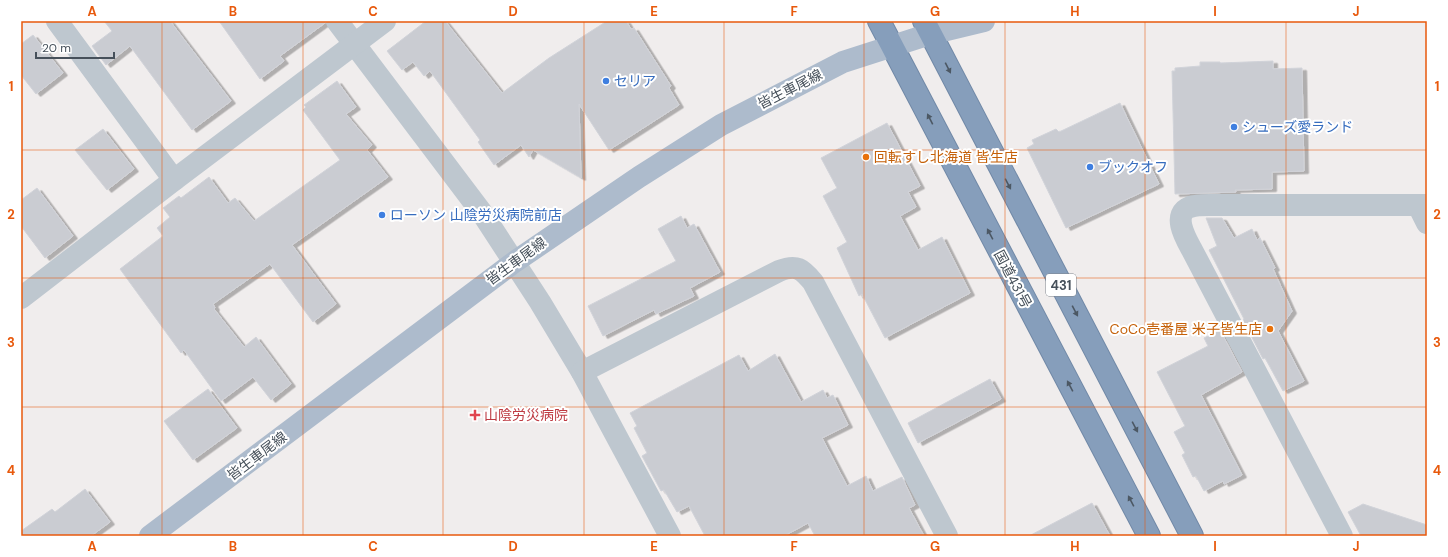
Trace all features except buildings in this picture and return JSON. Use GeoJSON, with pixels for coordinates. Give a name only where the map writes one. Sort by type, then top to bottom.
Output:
{"type":"FeatureCollection","features":[{"type":"Feature","properties":{"kind":"highway","name":"国道431号"},"geometry":{"type":"LineString","coordinates":[[879,21],[1149,536]]}},
{"type":"Feature","properties":{"kind":"highway","name":"431"},"geometry":{"type":"LineString","coordinates":[[927,27],[1192,536]]}},
{"type":"Feature","properties":{"kind":"main road","name":"皆生車尾線"},"geometry":{"type":"LineString","coordinates":[[150,536],[513,262],[639,177],[721,125],[843,62],[892,46],[927,27],[984,21]]}},
{"type":"Feature","properties":{"kind":"street"},"geometry":{"type":"LineString","coordinates":[[57,21],[174,180]]}},
{"type":"Feature","properties":{"kind":"street"},"geometry":{"type":"LineString","coordinates":[[337,21],[482,213],[540,302],[582,372],[670,536]]}},
{"type":"Feature","properties":{"kind":"street"},"geometry":{"type":"LineString","coordinates":[[21,298],[174,180],[385,21]]}},
{"type":"Feature","properties":{"kind":"street"},"geometry":{"type":"LineString","coordinates":[[1342,536],[1183,232],[1181,221],[1182,213],[1188,208],[1209,205],[1424,211]]}},
{"type":"Feature","properties":{"kind":"street"},"geometry":{"type":"LineString","coordinates":[[582,372],[779,271],[789,268],[800,269],[804,271],[813,282],[947,536]]}},
{"type":"Feature","properties":{"kind":"place","name":"セリア"},"geometry":{"type":"Point","coordinates":[606,81]}},
{"type":"Feature","properties":{"kind":"place","name":"シューズ愛ランド"},"geometry":{"type":"Point","coordinates":[1234,127]}},
{"type":"Feature","properties":{"kind":"place","name":"回転すし北海道 皆生店"},"geometry":{"type":"Point","coordinates":[866,157]}},
{"type":"Feature","properties":{"kind":"place","name":"ブックオフ"},"geometry":{"type":"Point","coordinates":[1090,167]}},
{"type":"Feature","properties":{"kind":"place","name":"ローソン 山陰労災病院前店"},"geometry":{"type":"Point","coordinates":[382,215]}},
{"type":"Feature","properties":{"kind":"place","name":"CoCo壱番屋 米子皆生店"},"geometry":{"type":"Point","coordinates":[1270,329]}},
{"type":"Feature","properties":{"kind":"place","name":"山陰労災病院"},"geometry":{"type":"Point","coordinates":[475,415]}}]}
